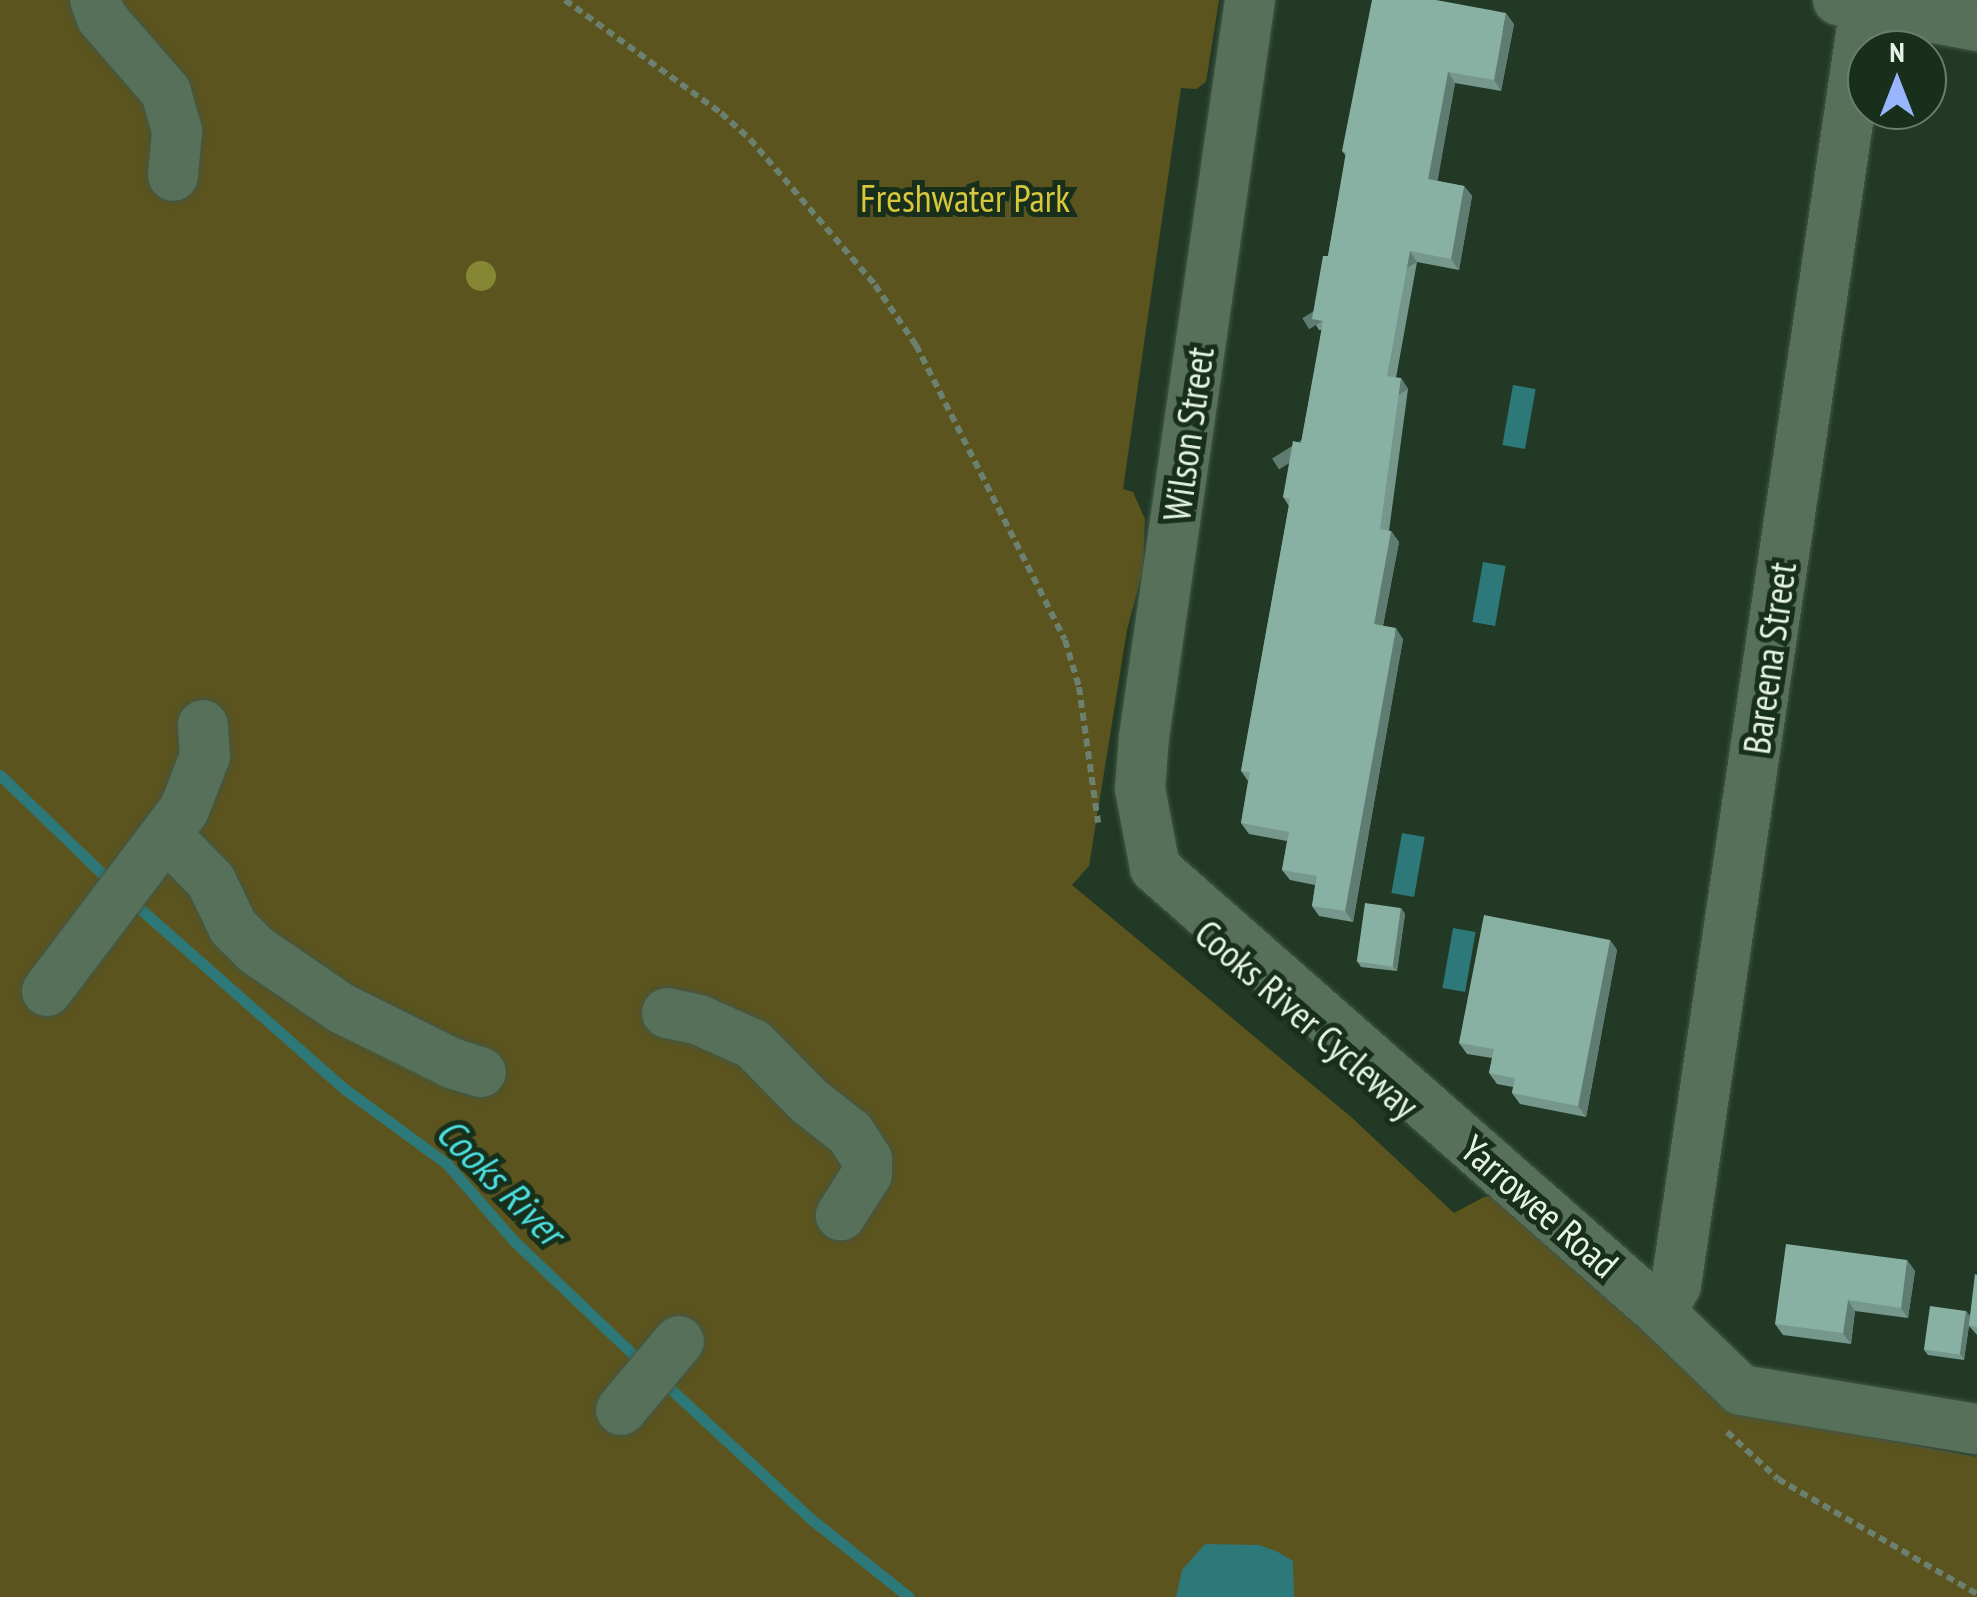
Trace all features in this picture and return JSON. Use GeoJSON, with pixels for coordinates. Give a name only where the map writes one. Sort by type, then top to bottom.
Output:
{"type":"FeatureCollection","features":[{"type":"Feature","properties":{"kind":"street"},"geometry":{"type":"LineString","coordinates":[[95,0],[102,18],[166,92],[177,131],[173,176]]}},
{"type":"Feature","properties":{"kind":"street","name":"Wilson Street"},"geometry":{"type":"LineString","coordinates":[[1156,868],[1140,789],[1144,737],[1250,0]]}},
{"type":"Feature","properties":{"kind":"street"},"geometry":{"type":"LineString","coordinates":[[1856,2],[1977,26]]}},
{"type":"Feature","properties":{"kind":"street","name":"Bareena Street"},"geometry":{"type":"LineString","coordinates":[[1660,1312],[1676,1285],[1856,2]]}},
{"type":"Feature","properties":{"kind":"street"},"geometry":{"type":"LineString","coordinates":[[47,991],[184,810],[205,756],[202,725]]}},
{"type":"Feature","properties":{"kind":"street"},"geometry":{"type":"LineString","coordinates":[[154,851],[211,881],[232,927],[256,950],[340,1008],[454,1064],[481,1072]]}},
{"type":"Feature","properties":{"kind":"street","name":"Yarrowee Road"},"geometry":{"type":"LineString","coordinates":[[1156,868],[1660,1312],[1741,1390],[1977,1430]]}},
{"type":"Feature","properties":{"kind":"street"},"geometry":{"type":"LineString","coordinates":[[667,1013],[700,1020],[753,1044],[800,1094],[850,1133],[867,1159],[867,1174],[841,1215]]}},
{"type":"Feature","properties":{"kind":"street"},"geometry":{"type":"LineString","coordinates":[[621,1410],[679,1341]]}},
{"type":"Feature","properties":{"kind":"path"},"geometry":{"type":"LineString","coordinates":[[566,0],[721,113],[750,139],[875,285],[916,345],[1065,640],[1078,687],[1093,809],[1099,827]]}},
{"type":"Feature","properties":{"kind":"path"},"geometry":{"type":"LineString","coordinates":[[1722,1429],[1778,1478],[1977,1594]]}},
{"type":"Feature","properties":{"kind":"green space","name":"Freshwater Park"},"geometry":{"type":"Polygon","coordinates":[[[0,0],[1219,0],[1206,82],[1196,89],[1181,88],[1123,489],[1133,492],[1145,519],[1143,570],[1127,630],[1089,866],[1072,885],[1350,1116],[1454,1213],[1484,1197],[1498,1196],[1751,1414],[1977,1457],[1977,1597],[0,1597],[0,0]]]}},
{"type":"Feature","properties":{"kind":"water"},"geometry":{"type":"Polygon","coordinates":[[[1513,385],[1536,389],[1525,449],[1502,445],[1513,385]]]}},
{"type":"Feature","properties":{"kind":"water"},"geometry":{"type":"Polygon","coordinates":[[[1483,562],[1506,566],[1495,626],[1472,622],[1483,562]]]}},
{"type":"Feature","properties":{"kind":"water"},"geometry":{"type":"Polygon","coordinates":[[[1402,833],[1425,837],[1414,897],[1391,893],[1402,833]]]}},
{"type":"Feature","properties":{"kind":"water"},"geometry":{"type":"Polygon","coordinates":[[[1453,928],[1476,932],[1465,992],[1442,988],[1453,928]]]}},
{"type":"Feature","properties":{"kind":"water"},"geometry":{"type":"Polygon","coordinates":[[[1205,1544],[1259,1545],[1278,1552],[1293,1561],[1294,1597],[1176,1597],[1182,1570],[1205,1544]]]}},
{"type":"Feature","properties":{"kind":"building"},"geometry":{"type":"Polygon","coordinates":[[[1372,0],[1436,0],[1506,13],[1494,80],[1448,72],[1428,179],[1464,186],[1451,259],[1410,251],[1387,376],[1401,378],[1380,529],[1391,531],[1374,624],[1396,628],[1345,911],[1312,906],[1317,876],[1282,870],[1289,832],[1241,823],[1250,772],[1241,771],[1290,499],[1283,497],[1293,441],[1301,443],[1323,321],[1312,319],[1323,256],[1328,256],[1346,152],[1342,151],[1372,0]]]}},
{"type":"Feature","properties":{"kind":"building"},"geometry":{"type":"Polygon","coordinates":[[[1365,903],[1401,908],[1392,966],[1357,961],[1365,903]]]}},
{"type":"Feature","properties":{"kind":"building"},"geometry":{"type":"Polygon","coordinates":[[[1484,915],[1610,940],[1578,1106],[1512,1093],[1515,1078],[1489,1073],[1494,1049],[1459,1043],[1484,915]]]}},
{"type":"Feature","properties":{"kind":"building"},"geometry":{"type":"Polygon","coordinates":[[[1786,1244],[1907,1260],[1901,1308],[1848,1300],[1843,1333],[1775,1324],[1786,1244]]]}},
{"type":"Feature","properties":{"kind":"building"},"geometry":{"type":"Polygon","coordinates":[[[1977,1275],[1977,1327],[1969,1325],[1977,1275]]]}},
{"type":"Feature","properties":{"kind":"building"},"geometry":{"type":"Polygon","coordinates":[[[1930,1306],[1966,1311],[1960,1355],[1924,1350],[1930,1306]]]}},
{"type":"Feature","properties":{"kind":"waterway","name":"Cooks River"},"geometry":{"type":"LineString","coordinates":[[0,775],[112,883]]}},
{"type":"Feature","properties":{"kind":"waterway","name":"Cooks River"},"geometry":{"type":"LineString","coordinates":[[129,899],[346,1090],[447,1164],[514,1241],[644,1365]]}},
{"type":"Feature","properties":{"kind":"waterway","name":"Cooks River"},"geometry":{"type":"LineString","coordinates":[[662,1381],[811,1519],[909,1597]]}}]}
